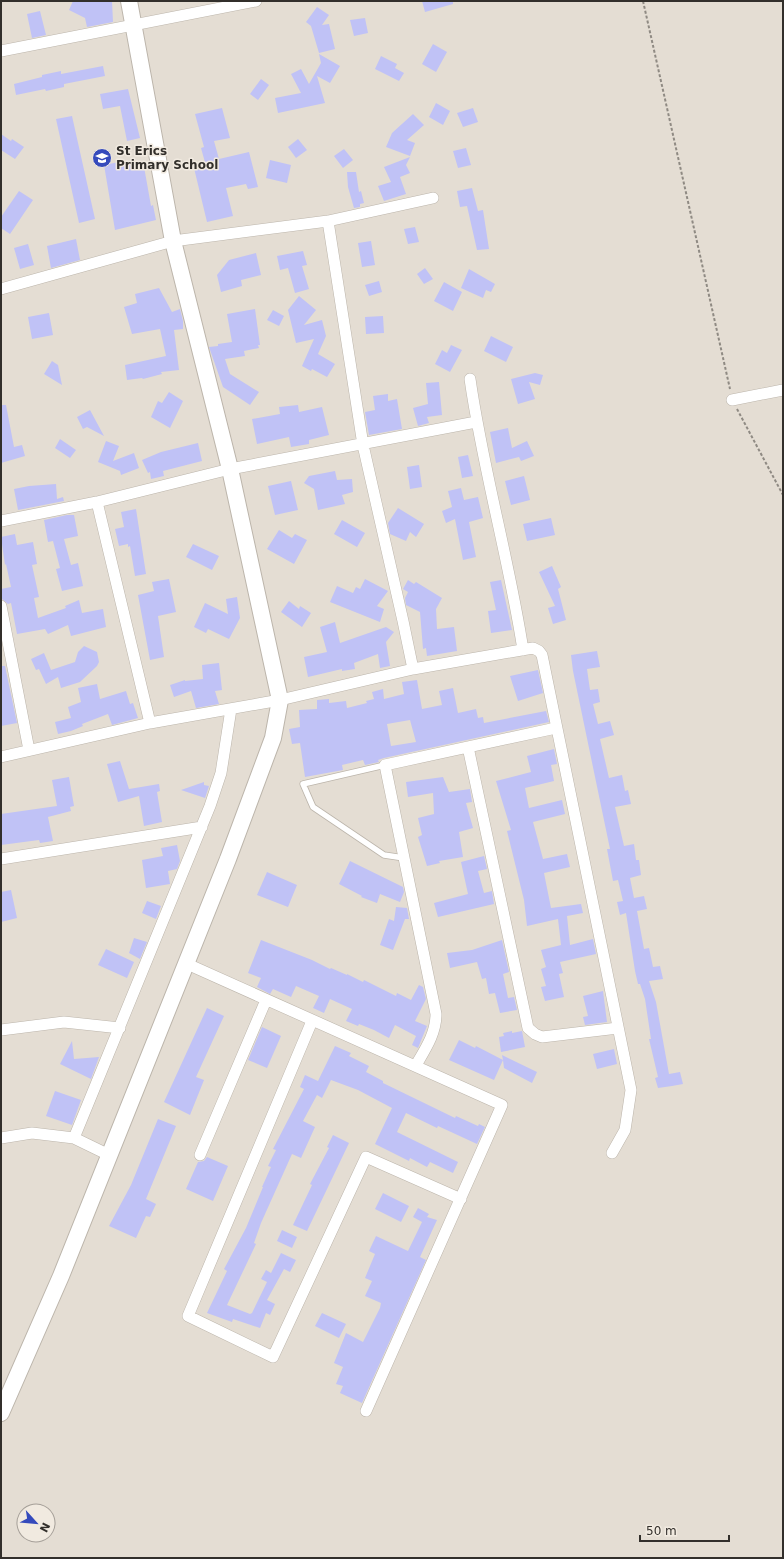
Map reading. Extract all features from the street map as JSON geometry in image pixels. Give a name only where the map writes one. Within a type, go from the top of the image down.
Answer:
[{"type":"street","points":[[1,1413],[61,1276],[184,964],[228,859],[273,738],[280,700],[230,469],[172,241],[129,1]]},
{"type":"street","points":[[1,51],[256,1]]},
{"type":"street","points":[[1,289],[172,241],[328,221],[433,198]]},
{"type":"street","points":[[328,221],[363,445],[402,613],[413,669]]},
{"type":"street","points":[[470,379],[476,422],[515,597],[524,650]]},
{"type":"street","points":[[732,400],[783,390]]},
{"type":"street","points":[[1,521],[97,502],[230,469],[363,445],[476,422]]},
{"type":"street","points":[[97,502],[150,723]]},
{"type":"street","points":[[1,606],[30,750]]},
{"type":"street","points":[[1,757],[150,723],[280,700],[413,669],[533,648],[539,651],[542,655],[632,1090],[624,1130],[612,1153]]},
{"type":"street","points":[[74,1138],[202,827],[221,773],[231,709]]},
{"type":"street","points":[[416,1065],[432,1037],[436,1025],[436,1014],[384,766],[556,728]]},
{"type":"street","points":[[468,747],[528,1028],[535,1034],[542,1037],[618,1028]]},
{"type":"street","points":[[1,859],[202,827]]},
{"type":"street","points":[[184,964],[416,1065],[502,1105],[366,1411]]},
{"type":"street","points":[[200,1155],[266,1000]]},
{"type":"street","points":[[312,1021],[188,1316],[273,1357],[366,1157],[461,1199]]},
{"type":"street","points":[[1,1030],[64,1022],[120,1028]]},
{"type":"street","points":[[1,1138],[32,1133],[74,1138],[109,1156]]},
{"type":"lane","points":[[384,766],[304,784],[313,807],[384,855],[404,858]]},
{"type":"path","points":[[643,1],[732,400],[783,495]]},
{"type":"building","points":[[73,1],[112,1],[113,22],[87,27],[85,18],[69,10]]},
{"type":"building","points":[[422,1],[453,1],[453,4],[425,12]]},
{"type":"building","points":[[317,7],[329,15],[322,25],[329,24],[335,49],[319,53],[311,26],[306,22]]},
{"type":"building","points":[[40,11],[46,35],[32,38],[27,14]]},
{"type":"building","points":[[365,18],[368,33],[354,36],[350,20]]},
{"type":"building","points":[[433,44],[447,52],[436,72],[422,64]]},
{"type":"building","points":[[319,54],[340,66],[330,83],[317,76],[325,103],[278,113],[275,98],[301,93],[291,74],[301,69],[309,84],[321,63]]},
{"type":"building","points":[[381,56],[397,64],[395,68],[404,73],[399,81],[375,69]]},
{"type":"building","points":[[103,66],[105,76],[64,84],[64,87],[46,91],[45,89],[16,95],[14,84],[42,77],[42,75],[61,71],[61,74]]},
{"type":"building","points":[[261,79],[269,85],[258,100],[250,94]]},
{"type":"building","points":[[128,89],[140,138],[127,141],[120,106],[103,109],[100,94]]},
{"type":"building","points":[[436,103],[450,111],[443,125],[429,117]]},
{"type":"building","points":[[222,108],[230,138],[214,141],[219,159],[249,152],[258,187],[248,189],[246,184],[226,188],[233,216],[207,222],[194,168],[206,166],[201,148],[204,147],[195,114]]},
{"type":"building","points":[[473,108],[478,122],[463,127],[457,113]]},
{"type":"building","points":[[413,114],[424,125],[407,140],[415,143],[410,156],[386,147],[392,133]]},
{"type":"building","points":[[72,116],[95,219],[79,223],[56,119]]},
{"type":"building","points":[[1,134],[24,147],[15,159],[1,150]]},
{"type":"building","points":[[298,139],[307,150],[296,158],[288,147]]},
{"type":"building","points":[[466,148],[471,165],[458,168],[453,151]]},
{"type":"building","points":[[344,149],[353,160],[343,168],[334,156]]},
{"type":"building","points":[[410,157],[406,165],[410,173],[400,177],[406,194],[384,201],[378,186],[391,182],[384,167]]},
{"type":"building","points":[[270,160],[291,165],[287,183],[266,178]]},
{"type":"building","points":[[124,161],[124,165],[143,161],[151,206],[153,205],[156,220],[115,230],[104,165]]},
{"type":"building","points":[[347,172],[356,172],[359,192],[361,191],[364,203],[360,204],[360,207],[354,208],[348,187]]},
{"type":"building","points":[[472,188],[478,211],[483,210],[489,249],[477,250],[467,206],[460,207],[457,191]]},
{"type":"building","points":[[19,191],[33,200],[10,234],[1,228],[1,217]]},
{"type":"building","points":[[415,227],[419,242],[408,244],[404,229]]},
{"type":"building","points":[[76,239],[80,260],[51,268],[47,246]]},
{"type":"building","points":[[371,241],[375,265],[362,267],[358,243]]},
{"type":"building","points":[[28,244],[34,265],[20,269],[14,248]]},
{"type":"building","points":[[303,251],[307,265],[302,266],[309,289],[295,293],[288,268],[280,270],[277,256]]},
{"type":"building","points":[[256,253],[261,275],[241,280],[242,286],[221,292],[217,275],[229,260]]},
{"type":"building","points":[[425,268],[433,279],[424,284],[417,274]]},
{"type":"building","points":[[469,269],[495,284],[491,292],[486,290],[483,298],[461,288]]},
{"type":"building","points":[[379,281],[382,292],[369,296],[365,285]]},
{"type":"building","points":[[444,282],[462,292],[453,311],[434,301]]},
{"type":"building","points":[[159,288],[172,312],[180,309],[183,321],[183,329],[174,330],[179,370],[161,372],[162,374],[143,379],[127,380],[125,365],[166,356],[160,329],[132,334],[124,307],[137,303],[135,294]]},
{"type":"building","points":[[299,296],[316,310],[304,325],[322,320],[326,336],[318,354],[335,364],[327,377],[312,369],[311,371],[302,366],[314,339],[296,343],[288,310]]},
{"type":"building","points":[[255,309],[260,345],[258,345],[259,348],[244,351],[245,356],[225,359],[230,374],[259,392],[250,405],[223,387],[209,347],[232,342],[227,314]]},
{"type":"building","points":[[273,310],[284,316],[279,326],[267,320]]},
{"type":"building","points":[[49,313],[53,335],[32,339],[28,317]]},
{"type":"building","points":[[383,316],[384,333],[366,334],[365,317]]},
{"type":"building","points":[[491,336],[513,347],[506,362],[484,351]]},
{"type":"building","points":[[451,345],[462,350],[450,372],[435,364],[442,350],[447,353]]},
{"type":"building","points":[[52,361],[58,365],[62,385],[44,374]]},
{"type":"building","points":[[535,373],[543,375],[540,385],[529,382],[535,399],[518,404],[511,379]]},
{"type":"building","points":[[439,382],[442,415],[427,417],[429,423],[418,426],[413,408],[428,404],[426,383]]},
{"type":"building","points":[[169,392],[183,401],[170,428],[151,417],[158,401],[162,403]]},
{"type":"building","points":[[388,394],[388,401],[397,399],[402,429],[369,435],[365,412],[375,410],[373,396]]},
{"type":"building","points":[[1,405],[6,405],[14,447],[22,445],[25,456],[1,463]]},
{"type":"building","points":[[298,405],[299,412],[322,407],[329,435],[309,440],[309,444],[291,447],[289,437],[257,444],[252,419],[280,414],[279,407]]},
{"type":"building","points":[[90,410],[104,436],[87,427],[83,429],[77,417]]},
{"type":"building","points":[[508,428],[512,448],[527,441],[534,456],[521,461],[519,457],[496,463],[490,432]]},
{"type":"building","points":[[60,439],[76,450],[70,458],[55,448]]},
{"type":"building","points":[[106,441],[119,446],[113,461],[134,453],[139,468],[121,475],[120,471],[98,462]]},
{"type":"building","points":[[198,443],[202,461],[163,471],[164,476],[151,479],[150,472],[148,473],[142,460],[161,452]]},
{"type":"building","points":[[468,455],[473,476],[462,478],[458,457]]},
{"type":"building","points":[[419,465],[422,487],[410,489],[407,467]]},
{"type":"building","points":[[335,471],[337,480],[352,479],[353,492],[342,495],[345,504],[318,510],[314,489],[304,483],[309,476]]},
{"type":"building","points":[[524,476],[530,500],[511,505],[505,481]]},
{"type":"building","points":[[291,481],[298,510],[275,515],[268,486]]},
{"type":"building","points":[[56,484],[57,499],[63,497],[64,501],[18,510],[14,489],[29,486]]},
{"type":"building","points":[[461,488],[464,500],[478,497],[483,518],[469,522],[476,557],[463,560],[455,519],[446,523],[442,511],[452,507],[448,491]]},
{"type":"building","points":[[398,508],[424,524],[416,537],[410,532],[406,541],[390,534],[388,523]]},
{"type":"building","points":[[136,509],[146,574],[135,576],[130,546],[128,547],[128,544],[119,546],[115,529],[124,527],[121,512]]},
{"type":"building","points":[[74,515],[78,536],[64,539],[71,565],[78,563],[83,586],[62,591],[56,569],[60,568],[53,541],[48,542],[44,520]]},
{"type":"building","points":[[551,518],[555,535],[527,541],[523,524]]},
{"type":"building","points":[[342,520],[365,533],[357,547],[334,534]]},
{"type":"building","points":[[279,530],[292,538],[295,534],[307,540],[294,564],[267,549]]},
{"type":"building","points":[[15,534],[17,545],[33,542],[37,564],[32,565],[39,597],[34,598],[38,618],[66,608],[65,606],[79,600],[82,613],[103,609],[106,627],[71,636],[68,625],[48,634],[45,629],[17,634],[11,603],[8,604],[2,599],[1,595],[1,589],[11,587],[6,564],[5,565],[1,537]]},
{"type":"building","points":[[193,544],[219,556],[212,570],[186,557]]},
{"type":"building","points":[[552,566],[561,587],[558,589],[566,620],[553,624],[548,608],[555,606],[539,572]]},
{"type":"building","points":[[169,579],[176,612],[158,616],[164,657],[150,660],[138,595],[154,591],[152,582]]},
{"type":"building","points":[[365,579],[388,591],[377,606],[384,609],[380,622],[330,602],[337,586],[353,593],[356,587],[360,589]]},
{"type":"building","points":[[408,580],[414,584],[416,582],[442,598],[436,609],[437,629],[454,627],[457,651],[427,656],[426,648],[423,649],[420,612],[406,605],[405,598],[408,592],[403,589]]},
{"type":"building","points":[[501,580],[512,630],[491,633],[488,611],[496,610],[490,582]]},
{"type":"building","points":[[237,597],[240,618],[229,639],[208,629],[206,633],[194,627],[205,603],[228,614],[226,599]]},
{"type":"building","points":[[289,601],[299,609],[300,606],[311,613],[302,627],[281,612]]},
{"type":"building","points":[[335,622],[340,643],[386,627],[394,632],[386,642],[390,666],[380,668],[378,654],[354,663],[355,669],[342,671],[342,669],[308,677],[304,657],[327,652],[320,627]]},
{"type":"building","points":[[84,646],[97,652],[99,662],[97,666],[80,682],[61,688],[58,677],[46,684],[39,669],[36,670],[31,659],[44,653],[51,670],[75,662],[78,652]]},
{"type":"building","points":[[597,651],[600,667],[587,669],[590,690],[598,689],[600,702],[593,704],[598,724],[610,721],[614,735],[600,739],[609,778],[622,775],[625,791],[628,790],[631,804],[615,807],[624,846],[634,844],[636,860],[639,860],[641,875],[630,878],[634,898],[644,896],[647,909],[637,911],[644,949],[649,948],[653,967],[660,966],[663,979],[649,981],[656,1002],[669,1074],[680,1072],[683,1084],[658,1088],[655,1078],[658,1077],[649,1039],[651,1039],[645,999],[640,984],[638,984],[635,971],[626,913],[620,915],[617,902],[623,901],[618,880],[613,881],[607,849],[610,849],[571,655]]},
{"type":"building","points":[[219,663],[222,690],[215,691],[219,704],[196,708],[191,691],[174,697],[170,685],[185,680],[203,679],[202,665]]},
{"type":"building","points":[[1,666],[5,666],[17,723],[1,726]]},
{"type":"building","points":[[538,670],[543,693],[518,701],[510,676]]},
{"type":"building","points":[[417,680],[422,709],[442,705],[439,691],[453,688],[458,713],[476,709],[478,718],[483,717],[484,723],[546,711],[549,722],[384,758],[378,760],[379,762],[365,765],[363,760],[342,765],[343,770],[305,777],[300,743],[292,744],[289,729],[300,727],[299,710],[317,709],[317,700],[329,699],[329,703],[346,701],[347,708],[367,703],[366,701],[374,699],[372,692],[383,689],[384,699],[404,694],[402,682]],"holes":[[[410,720],[416,742],[391,746],[387,724]]]},
{"type":"building","points":[[97,684],[100,699],[126,691],[130,704],[133,703],[138,718],[112,725],[108,714],[82,724],[83,726],[71,731],[58,734],[55,722],[71,718],[68,707],[81,702],[78,688]]},
{"type":"building","points":[[554,749],[557,764],[551,765],[554,781],[525,788],[529,808],[562,800],[565,814],[533,822],[543,859],[567,854],[570,867],[544,873],[551,908],[581,904],[583,913],[567,916],[570,945],[593,939],[596,954],[560,962],[563,973],[559,974],[564,997],[545,1001],[541,987],[546,986],[541,969],[546,967],[541,950],[561,945],[558,919],[527,926],[524,900],[507,831],[511,830],[496,781],[531,772],[527,756]]},
{"type":"building","points":[[120,761],[129,789],[159,784],[160,791],[157,792],[162,822],[144,826],[139,796],[118,802],[107,764]]},
{"type":"building","points":[[69,777],[74,806],[70,807],[71,811],[48,817],[53,841],[40,843],[39,840],[1,845],[1,814],[57,806],[52,780]]},
{"type":"building","points":[[443,777],[449,792],[470,789],[472,802],[466,803],[473,828],[459,832],[463,857],[439,861],[440,863],[427,866],[418,837],[422,835],[418,818],[434,814],[433,793],[408,797],[406,782]]},
{"type":"building","points":[[204,782],[204,785],[209,786],[205,798],[181,790]]},
{"type":"building","points":[[177,845],[180,861],[177,869],[168,871],[170,884],[146,888],[142,860],[163,856],[161,848]]},
{"type":"building","points":[[484,856],[487,869],[478,871],[484,893],[492,891],[494,904],[438,917],[434,903],[468,894],[461,862]]},
{"type":"building","points":[[350,861],[403,887],[404,892],[400,902],[380,894],[377,903],[361,897],[362,896],[339,884]]},
{"type":"building","points":[[267,872],[297,885],[288,907],[257,895]]},
{"type":"building","points":[[11,890],[17,918],[1,922],[1,892]]},
{"type":"building","points":[[147,901],[161,906],[156,919],[142,913]]},
{"type":"building","points":[[396,907],[407,908],[409,919],[405,919],[393,950],[380,945],[389,919],[394,921]]},
{"type":"building","points":[[134,938],[147,942],[140,959],[129,953]]},
{"type":"building","points":[[261,940],[312,960],[330,969],[331,968],[347,974],[363,982],[364,980],[396,996],[397,993],[411,1000],[419,985],[423,987],[426,999],[415,1021],[427,1026],[418,1048],[412,1045],[416,1036],[395,1025],[389,1038],[359,1024],[358,1026],[346,1021],[352,1009],[330,999],[324,1013],[313,1008],[319,996],[296,986],[291,997],[273,989],[270,994],[257,987],[261,978],[248,973]]},
{"type":"building","points":[[502,940],[509,972],[503,974],[508,998],[514,997],[517,1010],[500,1013],[495,993],[489,994],[486,978],[482,979],[477,962],[450,968],[447,953],[472,950]]},
{"type":"building","points":[[106,949],[134,962],[127,978],[98,965]]},
{"type":"building","points":[[603,991],[607,1022],[585,1025],[583,1017],[588,1016],[583,996]]},
{"type":"building","points":[[207,1008],[224,1016],[196,1077],[204,1080],[190,1115],[164,1102]]},
{"type":"building","points":[[262,1027],[281,1036],[267,1068],[248,1060]]},
{"type":"building","points":[[512,1031],[512,1033],[522,1031],[525,1047],[501,1052],[499,1037],[504,1036],[503,1033]]},
{"type":"building","points":[[459,1040],[475,1048],[476,1046],[503,1060],[494,1080],[449,1060]]},
{"type":"building","points":[[72,1041],[74,1059],[99,1057],[91,1079],[60,1064]]},
{"type":"building","points":[[335,1046],[351,1053],[349,1056],[369,1066],[366,1072],[383,1081],[383,1083],[455,1118],[456,1116],[478,1126],[479,1124],[485,1127],[477,1144],[438,1126],[437,1128],[406,1113],[397,1132],[458,1162],[453,1173],[430,1162],[427,1167],[410,1158],[409,1161],[375,1144],[392,1108],[358,1090],[331,1080],[322,1098],[317,1095],[303,1121],[315,1127],[301,1158],[292,1154],[261,1223],[254,1243],[256,1244],[227,1305],[250,1314],[252,1313],[267,1282],[261,1279],[266,1270],[271,1273],[281,1253],[296,1260],[290,1272],[284,1269],[267,1300],[275,1304],[270,1315],[266,1313],[260,1328],[233,1319],[232,1322],[207,1313],[227,1271],[224,1269],[246,1228],[263,1187],[271,1167],[268,1166],[276,1150],[273,1149],[304,1089],[300,1087],[305,1075],[318,1081]]},
{"type":"building","points":[[614,1049],[617,1064],[597,1069],[593,1054]]},
{"type":"building","points":[[502,1055],[537,1072],[532,1083],[504,1068]]},
{"type":"building","points":[[55,1091],[81,1100],[72,1125],[46,1116]]},
{"type":"building","points":[[158,1119],[176,1126],[146,1199],[156,1204],[150,1217],[146,1216],[136,1238],[109,1226],[131,1185]]},
{"type":"building","points":[[333,1135],[349,1143],[307,1231],[293,1225],[312,1185],[310,1184],[329,1148],[327,1147]]},
{"type":"building","points":[[207,1157],[228,1166],[213,1201],[186,1189],[198,1162],[204,1161]]},
{"type":"building","points":[[383,1193],[409,1206],[401,1222],[375,1209]]},
{"type":"building","points":[[418,1208],[429,1214],[427,1217],[437,1220],[420,1257],[426,1260],[362,1403],[340,1393],[343,1386],[336,1384],[343,1367],[334,1363],[346,1333],[363,1342],[380,1308],[381,1303],[365,1296],[372,1281],[365,1278],[375,1254],[369,1251],[376,1236],[408,1251],[422,1222],[413,1217]]},
{"type":"building","points":[[282,1230],[297,1237],[292,1248],[277,1241]]},
{"type":"building","points":[[322,1313],[346,1324],[339,1338],[315,1326]]},
{"type":"place","name":"St Erics Primary School","points":[[102,158]]}]
